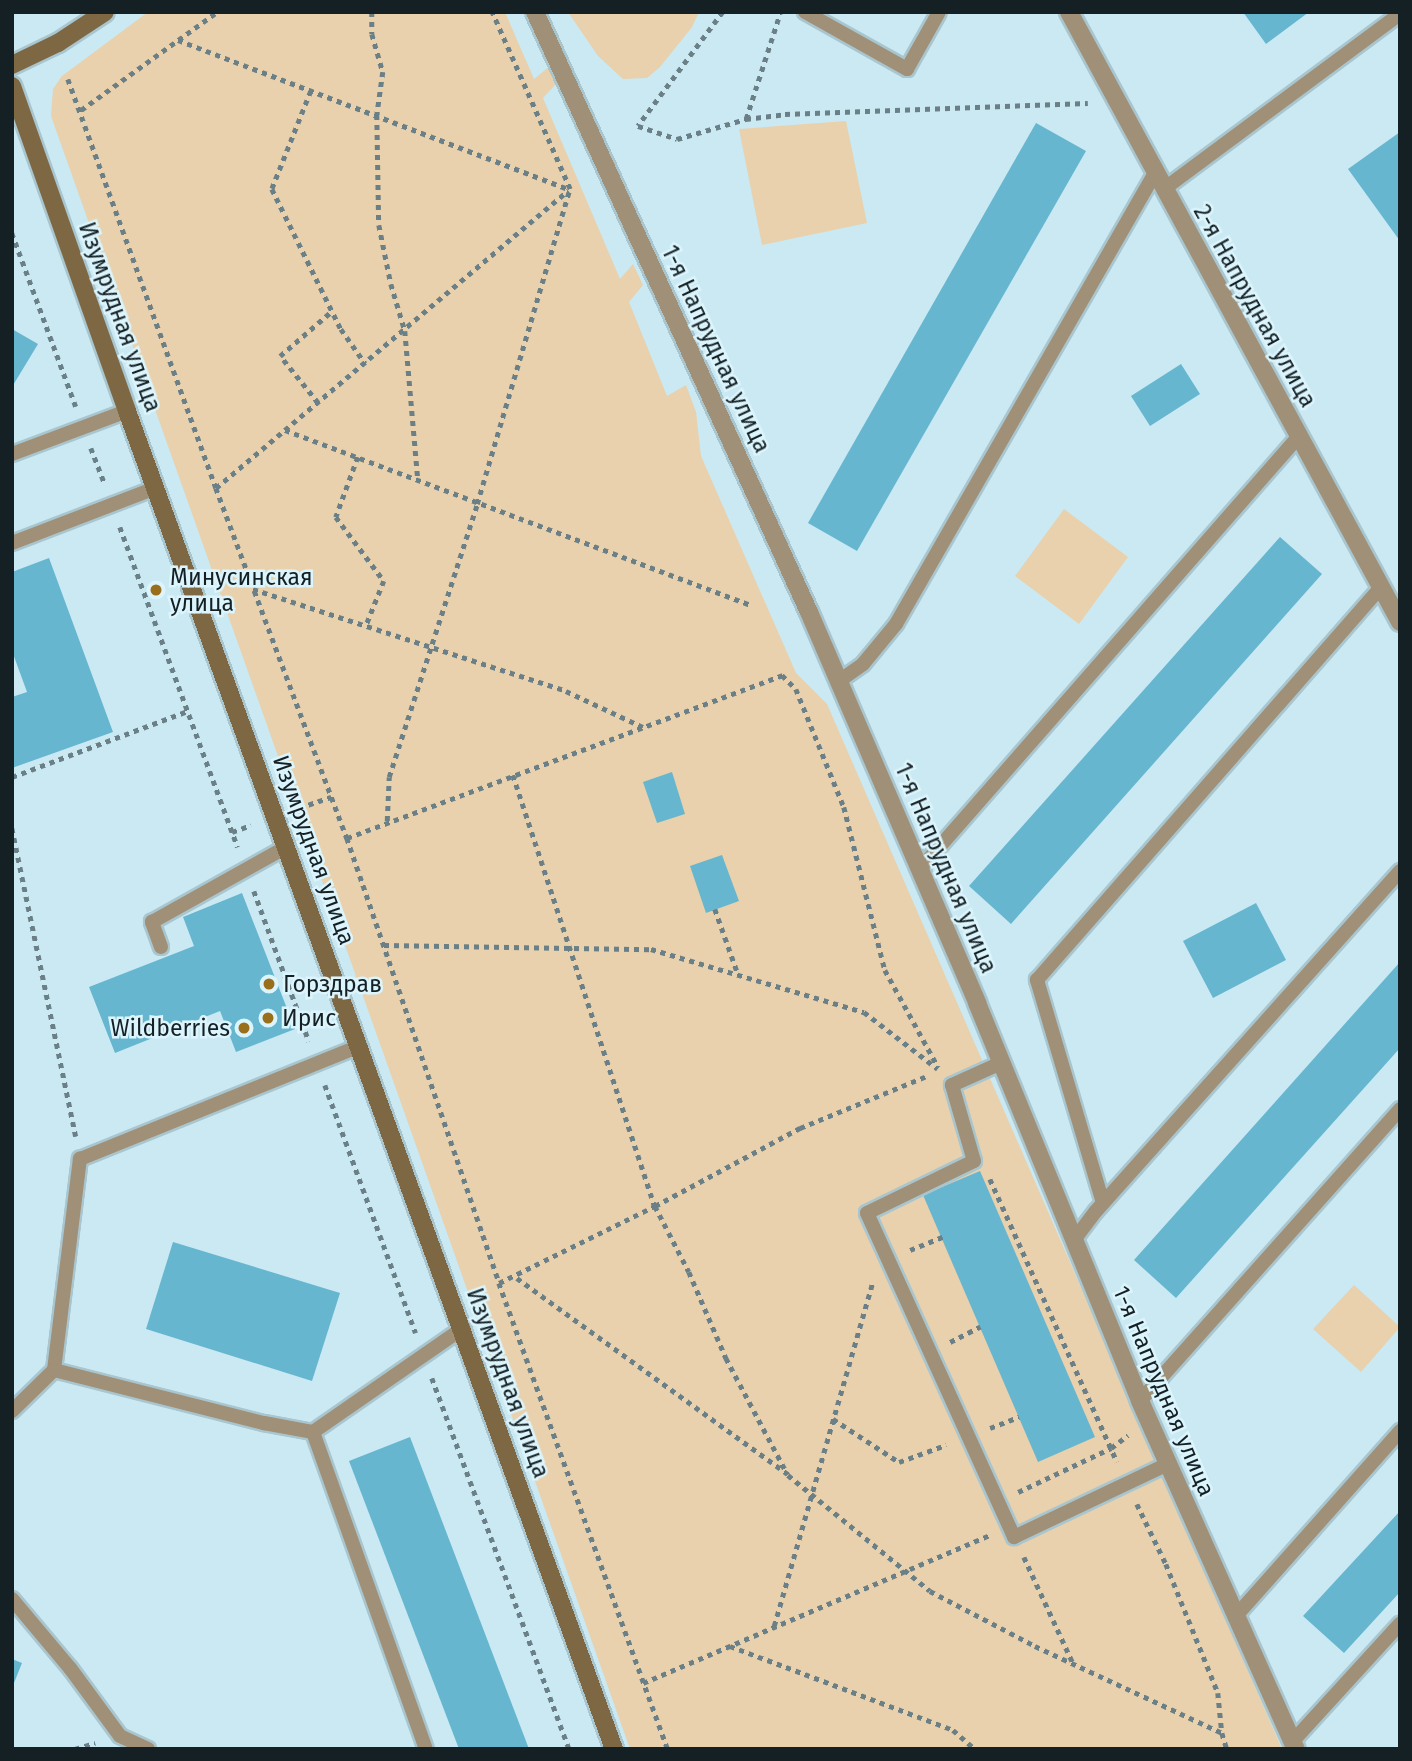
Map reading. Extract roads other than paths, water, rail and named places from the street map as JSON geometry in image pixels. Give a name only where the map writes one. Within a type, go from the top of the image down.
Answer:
[{"type":"street","points":[[12,65],[58,43],[105,12]]},
{"type":"street","name":"1-я Напрудная улица","points":[[535,12],[839,681],[920,869],[1140,1401],[1235,1617],[1295,1745]]},
{"type":"street","name":"2-я Напрудная улица","points":[[1069,12],[1400,622]]},
{"type":"street","name":"Изумрудная улица","points":[[12,86],[127,411],[614,1749]]},
{"type":"lane","points":[[805,12],[907,69],[939,12]]},
{"type":"lane","points":[[1164,190],[1399,16]]},
{"type":"lane","points":[[839,681],[863,664],[896,624],[1155,173]]},
{"type":"lane","points":[[12,454],[127,411]]},
{"type":"lane","points":[[920,869],[1298,437]]},
{"type":"lane","points":[[12,543],[155,488]]},
{"type":"lane","points":[[1103,1203],[1037,980],[1381,587]]},
{"type":"lane","points":[[161,947],[152,922],[286,847]]},
{"type":"lane","points":[[1074,1240],[1103,1203],[1400,871]]},
{"type":"lane","points":[[12,1410],[54,1370],[80,1159],[360,1046]]},
{"type":"lane","points":[[1001,1063],[952,1085],[974,1161],[867,1213],[1012,1532],[1168,1464]]},
{"type":"lane","points":[[1140,1401],[1400,1109]]},
{"type":"lane","points":[[54,1370],[264,1423],[313,1432],[463,1328]]},
{"type":"lane","points":[[1235,1617],[1400,1431]]},
{"type":"lane","points":[[313,1432],[426,1749]]},
{"type":"lane","points":[[12,1599],[70,1668],[120,1736],[148,1749]]},
{"type":"lane","points":[[1295,1745],[1400,1624]]},
{"type":"place","name":"Минусинская улица","points":[[156,590]]},
{"type":"place","name":"Горздрав","points":[[269,984]]},
{"type":"place","name":"Ирис","points":[[268,1018]]},
{"type":"place","name":"Wildberries","points":[[244,1028]]}]
